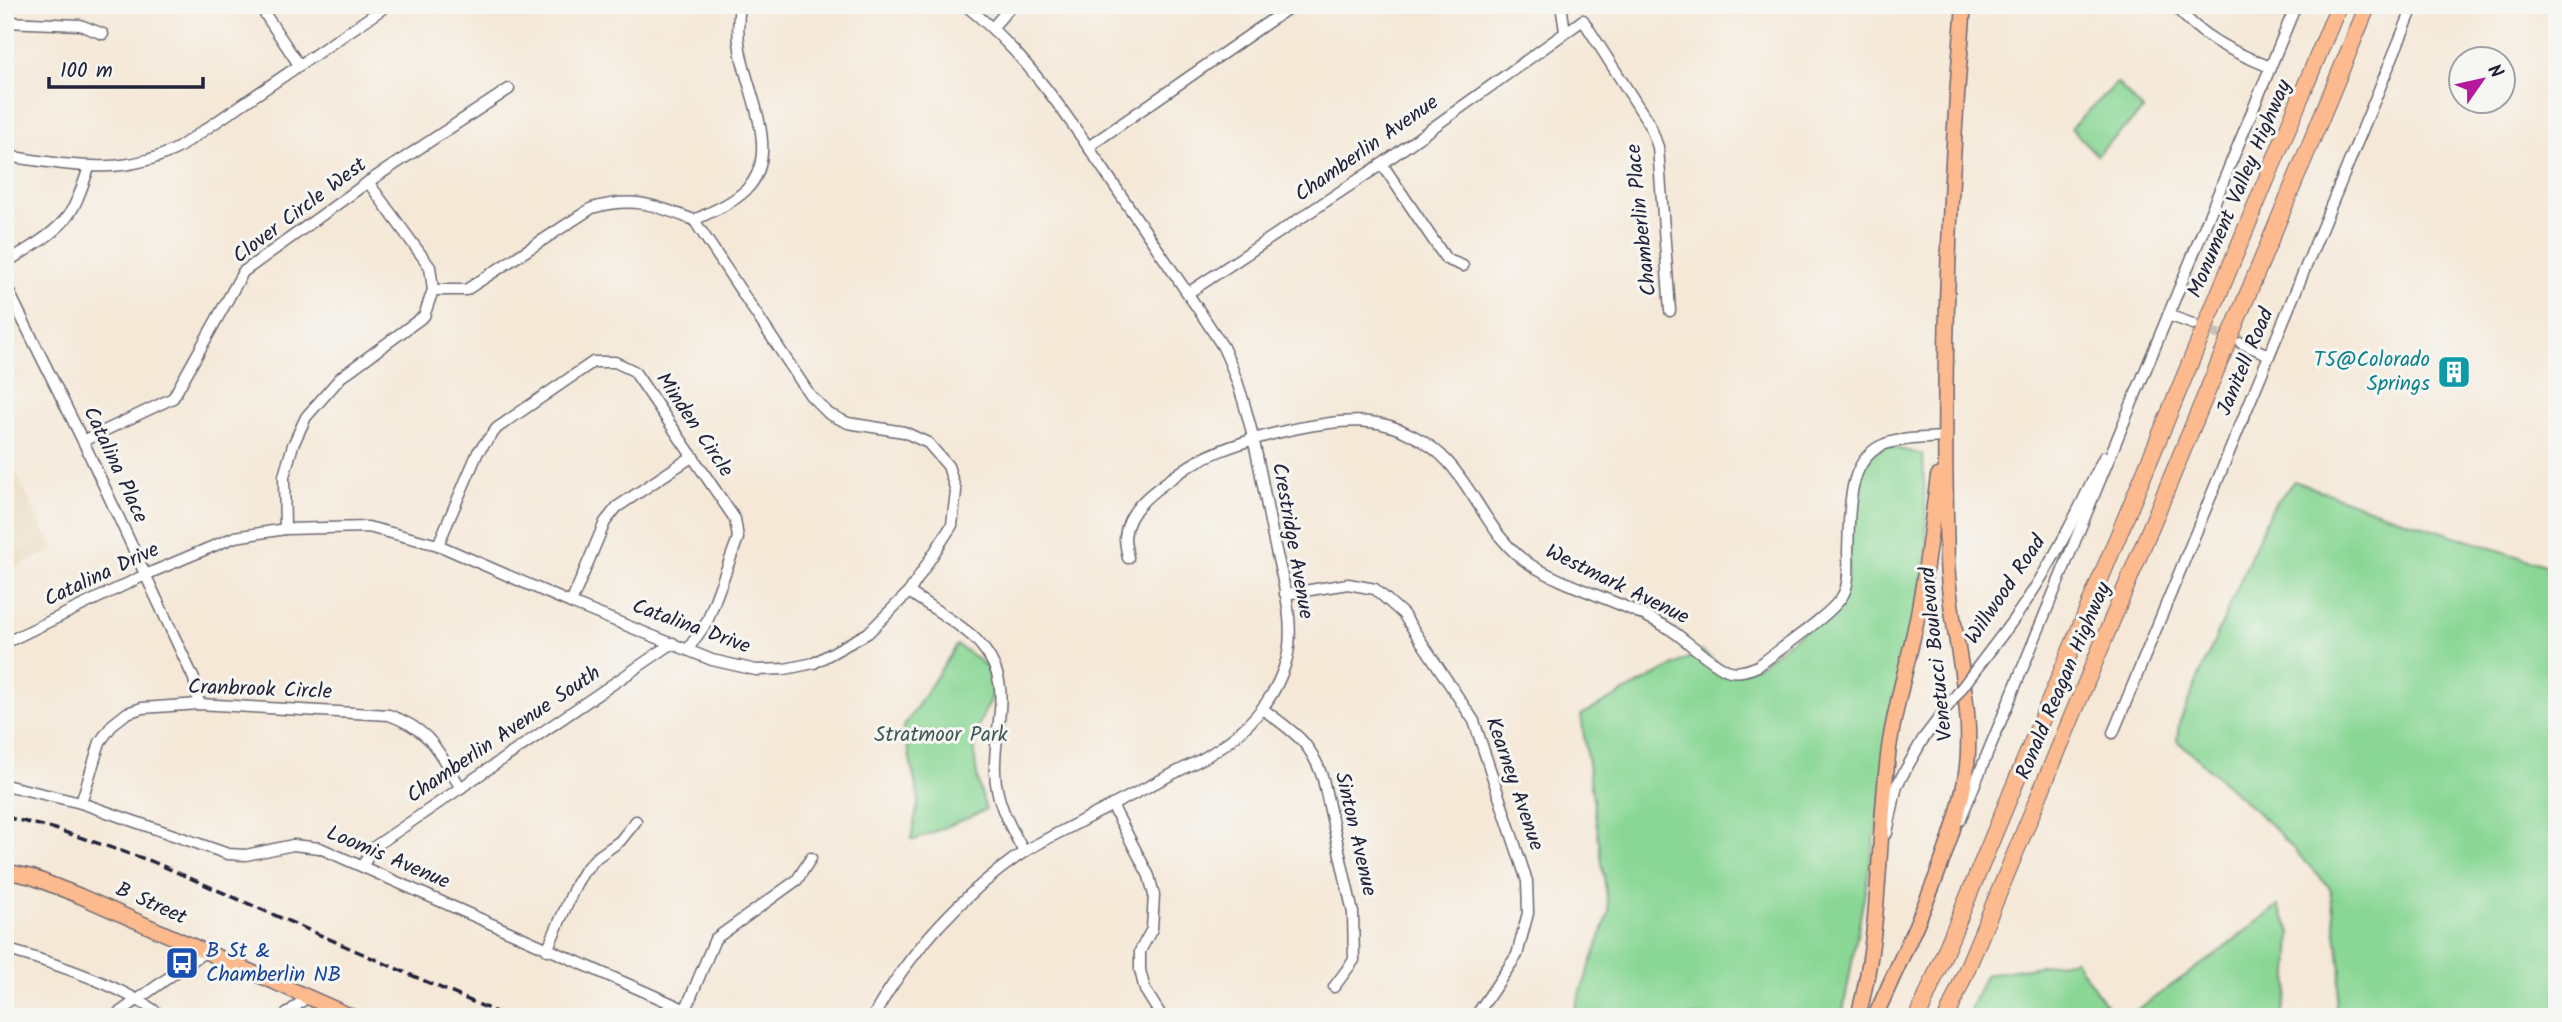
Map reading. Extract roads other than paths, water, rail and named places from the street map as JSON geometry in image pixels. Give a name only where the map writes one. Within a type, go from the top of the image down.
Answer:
[{"type":"highway","name":"Monument Valley Highway","points":[[2179,389],[2339,5]]},
{"type":"highway","name":"Ronald Reagan Highway","points":[[1947,1017],[2368,5]]},
{"type":"highway","name":"Ronald Reagan Highway","points":[[1919,1017],[2179,389]]},
{"type":"main road","name":"Venetucci Boulevard","points":[[1875,1017],[1938,870],[1958,811],[1969,750],[1968,719],[1953,630],[1947,573],[1944,437],[1951,208],[1965,5]]},
{"type":"main road","name":"Venetucci Boulevard","points":[[1858,1017],[1871,959],[1883,799],[1890,746],[1920,602],[1944,437]]},
{"type":"main road","name":"B Street","points":[[5,871],[32,877],[80,895],[353,1017]]},
{"type":"street","points":[[259,5],[299,65]]},
{"type":"street","points":[[5,156],[89,168],[118,167],[160,157],[178,148],[388,5]]},
{"type":"street","points":[[433,290],[466,290],[592,208],[616,202],[646,202],[694,220],[725,206],[748,188],[761,163],[762,135],[740,50],[737,25],[740,5]]},
{"type":"street","name":"Crestridge Avenue","points":[[873,1017],[912,959],[974,892],[1024,852],[1231,741],[1263,709],[1282,674],[1287,656],[1289,620],[1253,439],[1237,378],[1223,347],[1088,147],[1037,77],[993,27],[965,5]]},
{"type":"street","points":[[993,27],[1012,5]]},
{"type":"street","points":[[1088,147],[1293,5]]},
{"type":"street","points":[[1561,5],[1565,31]]},
{"type":"street","points":[[2174,5],[2202,34],[2230,50],[2270,67]]},
{"type":"street","name":"Willwood Road","points":[[1938,870],[2044,622],[2114,450],[2118,434],[2296,5]]},
{"type":"street","name":"Janitell Road","points":[[2113,733],[2414,5]]},
{"type":"street","name":"Chamberlin Avenue","points":[[1188,293],[1382,164],[1583,20]]},
{"type":"street","name":"Chamberlin Place","points":[[1583,20],[1650,125],[1658,147],[1670,311]]},
{"type":"street","points":[[5,22],[80,24],[103,34]]},
{"type":"street","name":"Clover Circle West","points":[[83,441],[173,398],[243,272],[368,182],[509,89]]},
{"type":"street","points":[[1382,164],[1446,259],[1463,266]]},
{"type":"street","points":[[5,263],[57,228],[69,215],[89,168]]},
{"type":"street","points":[[285,529],[284,476],[293,445],[306,417],[341,377],[424,316],[433,290],[430,267],[368,182]]},
{"type":"street","name":"Catalina Drive","points":[[5,643],[145,575],[234,537],[285,529],[368,527],[438,545],[570,603],[712,660],[756,670],[785,669],[814,663],[844,649],[868,634],[909,592],[952,525],[956,491],[948,466],[928,443],[911,435],[848,424],[828,414],[810,395],[694,220]]},
{"type":"street","name":"Catalina Place","points":[[5,284],[83,441],[194,679],[199,704]]},
{"type":"street","points":[[2168,315],[2193,324]]},
{"type":"street","points":[[2241,343],[2269,355]]},
{"type":"street","name":"Minden Circle","points":[[438,545],[478,452],[497,428],[593,362],[615,362],[634,371],[735,519],[738,538],[707,622],[688,649]]},
{"type":"street","name":"Westmark Avenue","points":[[1128,558],[1125,536],[1133,513],[1154,491],[1190,464],[1253,439],[1344,421],[1372,422],[1399,430],[1422,441],[1448,461],[1505,542],[1530,565],[1669,629],[1728,671],[1745,671],[1758,666],[1830,610],[1844,594],[1850,504],[1854,483],[1869,454],[1884,444],[1944,437]]},
{"type":"street","name":"Willwood Road","points":[[1879,879],[1897,785],[1923,739],[2025,604],[2072,524],[2118,434]]},
{"type":"street","points":[[570,603],[605,522],[617,507],[693,456]]},
{"type":"street","name":"Kearney Avenue","points":[[1284,594],[1348,584],[1375,589],[1403,614],[1474,721],[1527,881],[1528,913],[1517,954],[1475,1017]]},
{"type":"street","points":[[909,592],[978,640],[992,659],[1002,695],[995,771],[1000,806],[1024,852]]},
{"type":"street","name":"Chamberlin Avenue South","points":[[363,865],[374,847],[673,643]]},
{"type":"street","name":"Cranbrook Circle","points":[[81,803],[100,742],[120,718],[142,708],[199,704],[389,715],[411,723],[428,736],[461,788]]},
{"type":"street","name":"Sinton Avenue","points":[[1263,709],[1302,739],[1316,758],[1323,779],[1353,914],[1354,960],[1334,987]]},
{"type":"street","name":"Loomis Avenue","points":[[5,785],[81,803],[228,854],[246,855],[293,845],[320,848],[702,1017]]},
{"type":"street","points":[[1112,805],[1149,876],[1154,895],[1152,929],[1140,951],[1140,970],[1145,990],[1162,1017]]},
{"type":"street","points":[[547,950],[584,871],[596,858],[620,841],[636,821]]},
{"type":"street","points":[[685,1011],[715,939],[797,880],[811,858]]},
{"type":"street","points":[[5,949],[56,963],[138,1000],[163,1017]]},
{"type":"street","points":[[113,1017],[206,951]]},
{"type":"street","points":[[283,1017],[307,997]]},
{"type":"tunnel","points":[[2199,327],[2233,340]]},
{"type":"railway","points":[[5,817],[52,828],[151,861],[507,1017]]},
{"type":"place","name":"T5@Colorado Springs","points":[[2454,372]]},
{"type":"place","name":"B St & Chamberlin NB","points":[[182,963]]},
{"type":"park label","name":"Stratmoor Park","points":[[941,735]]}]
